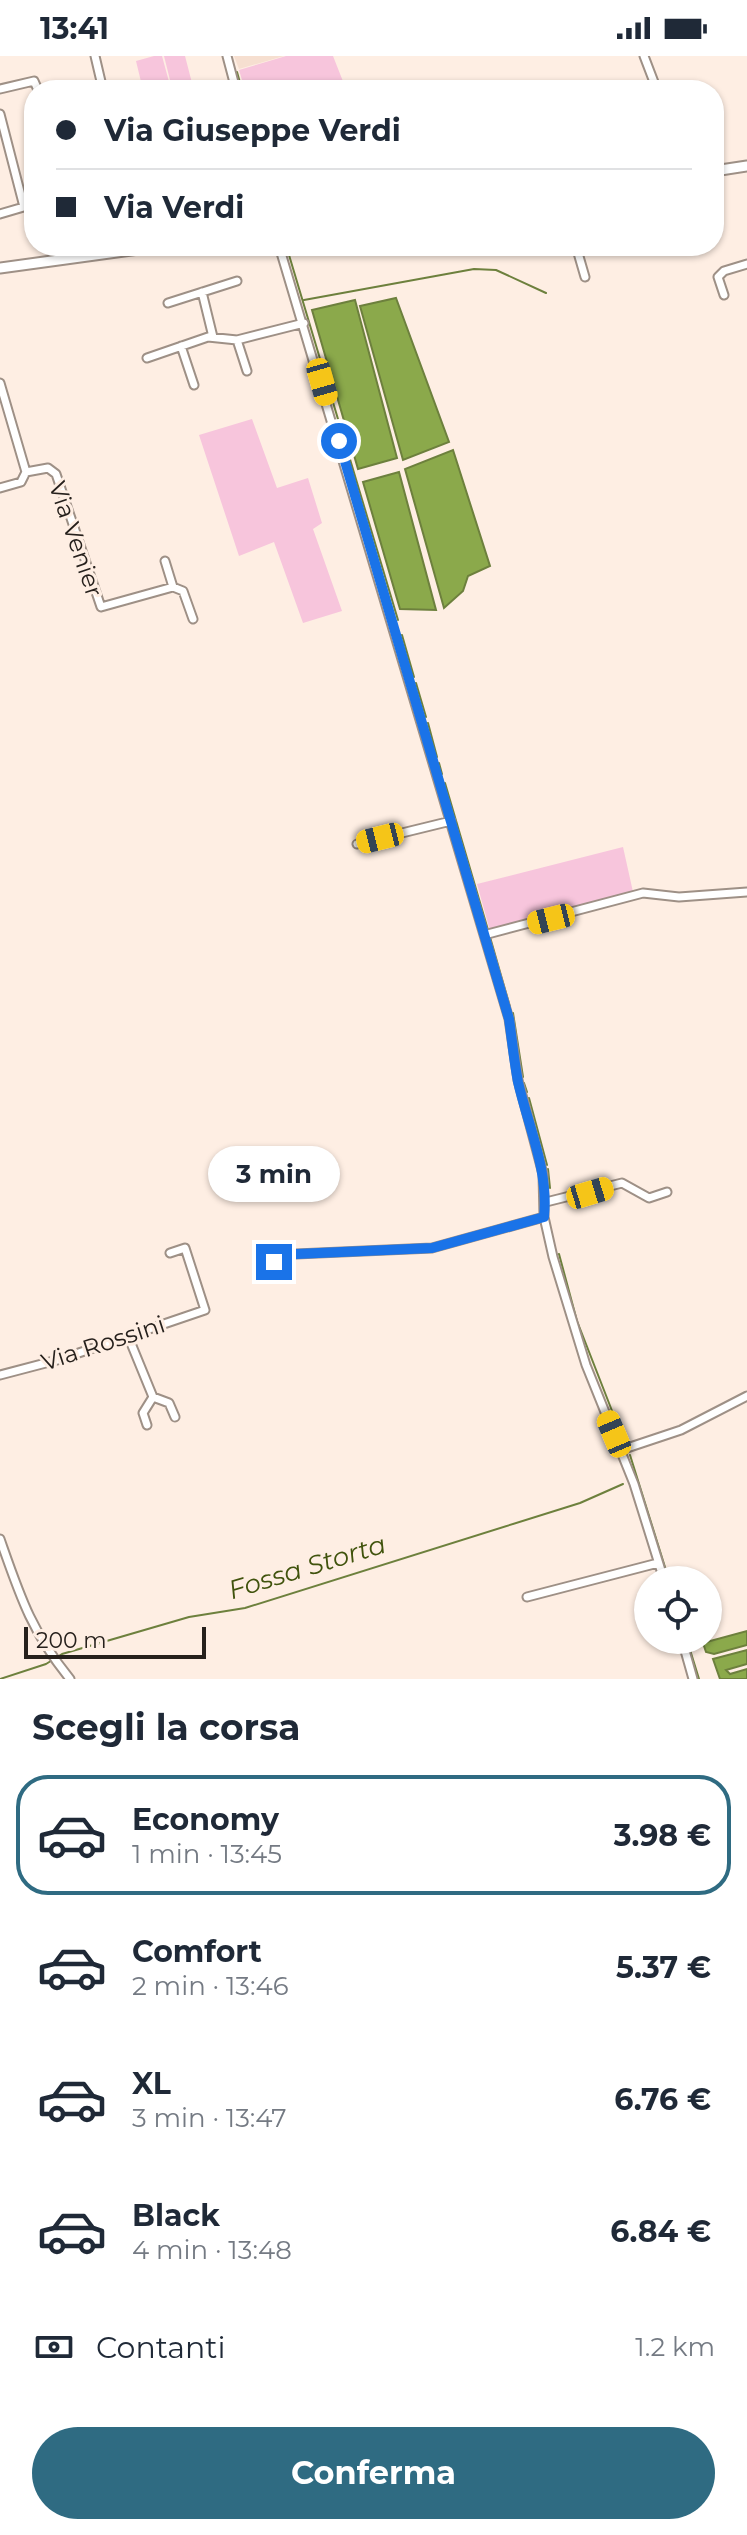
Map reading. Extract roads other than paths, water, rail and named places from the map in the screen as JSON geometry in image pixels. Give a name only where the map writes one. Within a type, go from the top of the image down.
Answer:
[{"type":"main road","points":[[724,169],[747,166]]},
{"type":"main road","points":[[0,268],[88,256]]},
{"type":"street","points":[[95,56],[101,80]]},
{"type":"street","points":[[227,56],[233,80]]},
{"type":"street","points":[[644,56],[653,80]]},
{"type":"street","points":[[0,89],[24,83]]},
{"type":"street","points":[[0,114],[24,207],[0,214]]},
{"type":"street","points":[[282,256],[509,1019],[518,1080],[543,1174],[544,1217],[586,1365],[621,1450],[659,1566]]},
{"type":"street","points":[[579,256],[585,277]]},
{"type":"street","points":[[724,295],[718,277],[724,271],[747,264]]},
{"type":"street","points":[[168,303],[237,281]]},
{"type":"street","points":[[202,292],[213,337]]},
{"type":"street","points":[[147,358],[213,337],[237,340],[304,323]]},
{"type":"street","points":[[237,340],[247,371]]},
{"type":"street","points":[[181,346],[194,385]]},
{"type":"street","name":"Via Venier","points":[[0,383],[26,472],[21,482],[0,488]]},
{"type":"street","name":"Via Venier","points":[[26,472],[48,468],[56,474],[101,607],[173,587]]},
{"type":"street","points":[[165,561],[173,587],[183,591],[193,619]]},
{"type":"street","points":[[357,844],[451,821]]},
{"type":"street","points":[[484,935],[643,893],[679,897],[747,892]]},
{"type":"street","points":[[546,1202],[622,1183],[649,1198],[667,1192]]},
{"type":"street","points":[[274,1262],[281,1256],[296,1254],[432,1248],[544,1217]]},
{"type":"street","name":"Via Rossini","points":[[0,1375],[205,1310],[185,1248],[170,1253]]},
{"type":"street","points":[[128,1336],[153,1397],[169,1403],[175,1417]]},
{"type":"street","points":[[621,1450],[681,1430],[747,1396]]},
{"type":"street","points":[[147,1425],[143,1413],[153,1397]]},
{"type":"street","points":[[0,1539],[28,1619],[70,1679]]},
{"type":"street","points":[[527,1597],[658,1563]]},
{"type":"street","points":[[686,1654],[693,1679]]},
{"type":"waterway","points":[[237,72],[239,80]]},
{"type":"waterway","points":[[289,256],[398,620]]},
{"type":"waterway","points":[[304,300],[474,269],[496,270],[546,293]]},
{"type":"waterway","points":[[402,635],[414,677]]},
{"type":"waterway","points":[[416,683],[426,717]]},
{"type":"waterway","points":[[428,723],[437,757]]},
{"type":"waterway","points":[[439,763],[442,774]]},
{"type":"waterway","points":[[445,783],[488,930]]},
{"type":"waterway","points":[[490,937],[510,1007]]},
{"type":"waterway","points":[[513,1013],[523,1077]]},
{"type":"waterway","points":[[524,1083],[527,1092]]},
{"type":"waterway","points":[[529,1098],[547,1165]]},
{"type":"waterway","points":[[548,1169],[550,1188]]},
{"type":"waterway","points":[[559,1254],[577,1321],[623,1439]]},
{"type":"waterway","points":[[630,1455],[665,1566]]},
{"type":"waterway","name":"Fossa Storta","points":[[0,1679],[46,1664],[62,1654],[189,1617],[245,1608],[580,1503],[623,1484]]},
{"type":"waterway","points":[[691,1654],[699,1679]]}]
